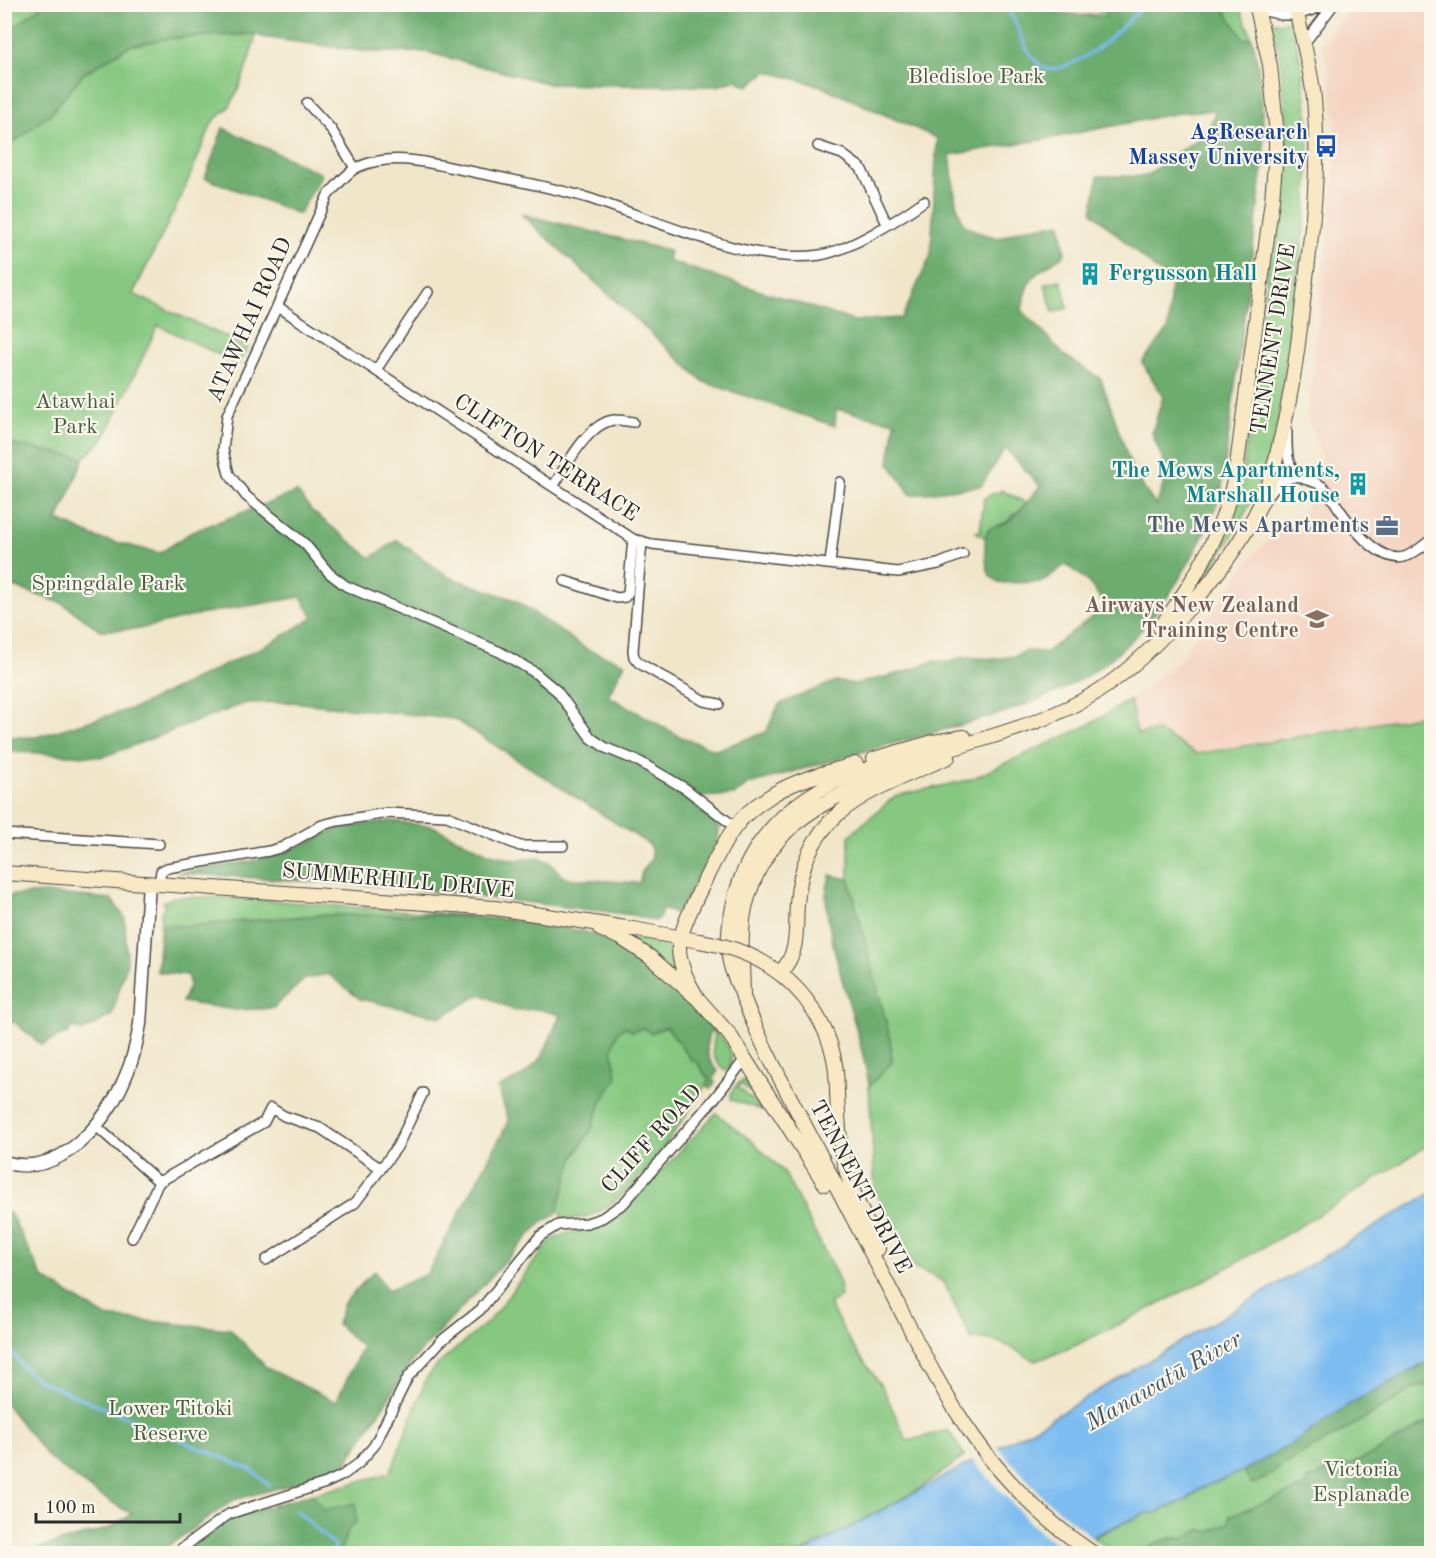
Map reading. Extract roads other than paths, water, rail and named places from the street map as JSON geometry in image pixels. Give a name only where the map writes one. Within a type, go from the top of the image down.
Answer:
[{"type":"main road","name":"TENNENT DRIVE","points":[[1130,668],[1176,606],[1207,555],[1226,513],[1236,472],[1272,200],[1276,152],[1270,65],[1258,6]]},
{"type":"main road","name":"TENNENT DRIVE","points":[[1094,1554],[1049,1519],[1017,1489],[976,1441],[944,1393],[749,1015],[744,998],[731,971],[729,933],[731,915],[740,880],[759,845],[774,825],[791,809],[833,782],[878,765],[918,759],[1004,732],[1063,711],[1080,702],[1130,668],[1201,594],[1230,554],[1262,502],[1274,467],[1295,373],[1316,195],[1317,154],[1314,95],[1296,10]]},
{"type":"main road","points":[[698,999],[681,960],[680,938],[689,914],[735,826],[768,798],[805,780],[933,742],[1004,732]]},
{"type":"main road","points":[[775,969],[790,961],[795,949],[800,879],[812,847],[828,823],[846,806],[867,792],[1004,732]]},
{"type":"main road","name":"SUMMERHILL DRIVE","points":[[4,873],[495,908],[572,919],[740,950],[775,969],[800,992],[817,1014],[836,1069],[839,1138],[847,1174],[909,1326]]},
{"type":"main road","points":[[572,919],[606,931],[636,948],[698,999],[729,1034],[874,1260]]},
{"type":"street","points":[[1258,6],[1282,15],[1330,4]]},
{"type":"street","points":[[1303,45],[1334,4]]},
{"type":"street","points":[[307,103],[331,129],[355,168]]},
{"type":"street","points":[[818,146],[842,154],[861,168],[887,224]]},
{"type":"street","name":"ATAWHAI ROAD","points":[[735,826],[686,789],[640,762],[606,748],[591,738],[557,691],[534,672],[500,652],[346,586],[329,573],[305,544],[246,496],[229,474],[223,450],[231,404],[328,195],[355,168],[379,160],[410,159],[571,193],[733,247],[786,256],[803,257],[837,251],[924,201]]},
{"type":"street","points":[[376,370],[428,292]]},
{"type":"street","name":"CLIFTON TERRACE","points":[[276,306],[638,540],[898,572],[938,564],[963,554]]},
{"type":"street","points":[[554,485],[597,426],[614,420],[633,422]]},
{"type":"street","points":[[1286,420],[1288,458],[1299,477]]},
{"type":"street","points":[[1262,502],[1279,483],[1299,477],[1323,486],[1365,541],[1383,553],[1402,557],[1431,539]]},
{"type":"street","points":[[830,563],[840,482]]},
{"type":"street","points":[[565,581],[617,598],[625,597],[628,593],[638,540]]},
{"type":"street","points":[[638,540],[634,657],[639,663],[704,701],[719,704]]},
{"type":"street","points":[[4,1162],[29,1166],[62,1155],[96,1126],[118,1095],[128,1073],[136,1045],[154,883],[161,871],[167,868],[269,851],[283,847],[322,825],[338,820],[387,813],[447,816],[520,846],[563,846]]},
{"type":"street","points":[[4,834],[159,844]]},
{"type":"street","name":"CLIFF ROAD","points":[[174,1554],[229,1514],[326,1483],[343,1475],[358,1464],[374,1446],[408,1377],[441,1341],[486,1304],[540,1236],[558,1225],[587,1223],[602,1218],[624,1203],[714,1099],[745,1059]]},
{"type":"street","points":[[266,1260],[355,1203],[397,1147],[423,1093]]},
{"type":"street","points":[[132,1238],[159,1182],[264,1122],[271,1108],[284,1116],[320,1128],[380,1168]]},
{"type":"street","points":[[96,1126],[159,1182]]},
{"type":"water","name":"Manawatū River","points":[[1431,1193],[1431,1360],[1348,1405],[1293,1443],[1243,1471],[1201,1488],[1186,1500],[1155,1513],[1145,1513],[1062,1553],[801,1554],[1047,1421]]},
{"type":"waterway","points":[[1003,4],[1014,20],[1031,55],[1048,70],[1063,67],[1089,54],[1113,35],[1145,4]]},
{"type":"waterway","points":[[4,1347],[9,1348],[22,1366],[38,1380],[252,1470],[270,1486]]},
{"type":"waterway","points":[[296,1510],[335,1546],[333,1554]]},
{"type":"place","name":"AgResearch Massey University","points":[[1326,146]]},
{"type":"place","name":"Fergusson Hall","points":[[1090,274]]},
{"type":"place","name":"The Mews Apartments, Marshall House","points":[[1358,484]]},
{"type":"place","name":"The Mews Apartments","points":[[1387,526]]},
{"type":"place","name":"Airways New Zealand Training Centre","points":[[1317,619]]},
{"type":"park label","name":"Bledisloe Park","points":[[976,77]]},
{"type":"park label","name":"Atawhai Park","points":[[75,414]]},
{"type":"park label","name":"Springdale Park","points":[[108,584]]},
{"type":"park label","name":"Lower Titoki Reserve","points":[[170,1422]]},
{"type":"park label","name":"Victoria Esplanade","points":[[1361,1482]]}]
